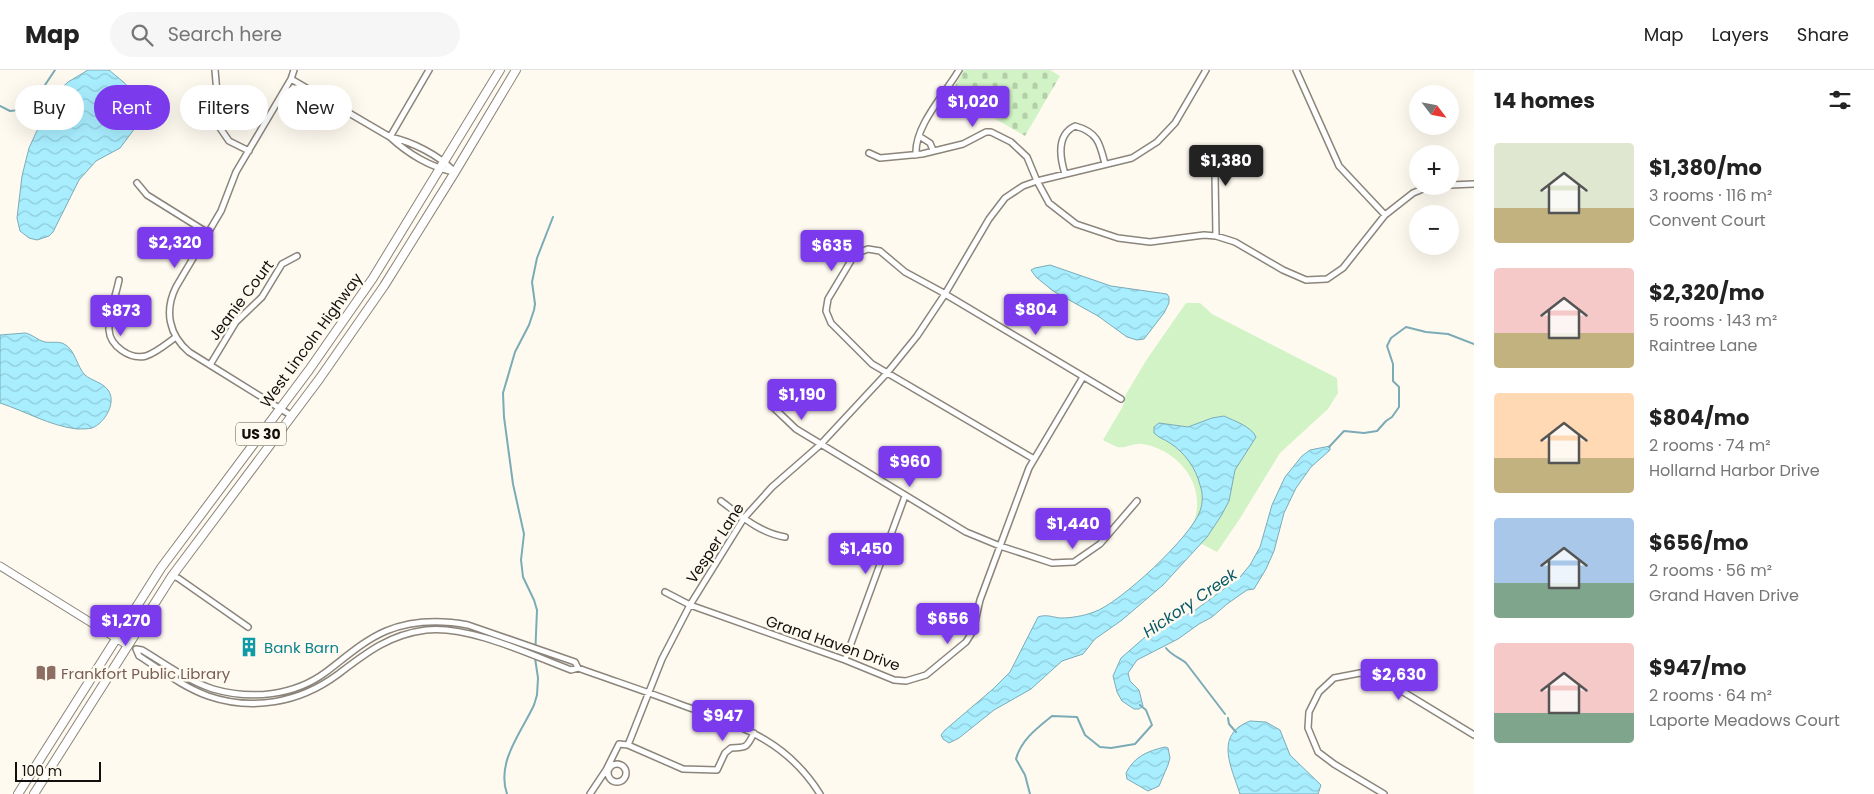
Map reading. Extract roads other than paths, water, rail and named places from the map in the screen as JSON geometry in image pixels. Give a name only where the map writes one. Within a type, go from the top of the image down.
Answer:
[{"type":"main road","name":"West Lincoln Highway","points":[[18,794],[161,568],[280,408],[373,278],[500,70]]},
{"type":"main road","name":"West Lincoln Highway","points":[[34,794],[172,576],[292,416],[384,286],[516,70]]},
{"type":"street","points":[[215,70],[220,128],[229,141],[249,151]]},
{"type":"street","points":[[292,416],[189,352],[176,337],[169,316],[171,298],[226,203],[234,177],[291,79],[294,70]]},
{"type":"street","points":[[390,137],[429,70]]},
{"type":"street","points":[[916,154],[916,143],[932,110],[959,70]]},
{"type":"street","name":"Vesper Lane","points":[[628,745],[662,659],[690,605],[744,518],[772,487],[820,445],[887,373],[917,336],[989,219],[1005,198],[1023,186],[1037,181],[1132,158],[1157,142],[1175,123],[1206,70]]},
{"type":"street","points":[[1296,70],[1339,166],[1385,215]]},
{"type":"street","points":[[291,79],[390,137],[400,146],[440,170],[455,172]]},
{"type":"street","points":[[1065,174],[1061,160],[1062,142],[1070,129],[1075,126],[1092,134],[1099,142],[1105,164]]},
{"type":"street","points":[[870,152],[880,158],[916,154],[963,144],[986,132],[991,132],[1011,142],[1027,157],[1049,203],[1076,224],[1118,238],[1150,242],[1204,235],[1216,236],[1235,242],[1283,270],[1306,280],[1327,279],[1344,268],[1385,215],[1410,195]]},
{"type":"street","points":[[919,136],[930,143],[933,150]]},
{"type":"street","points":[[390,137],[404,140],[445,162],[455,172]]},
{"type":"street","points":[[1198,155],[1211,165],[1216,174],[1216,236]]},
{"type":"street","points":[[137,183],[147,195],[208,233]]},
{"type":"street","points":[[1459,185],[1474,184]]},
{"type":"street","points":[[1034,459],[864,358],[830,323],[827,315],[828,299],[855,254],[864,249],[880,251],[905,272],[1121,399]]},
{"type":"street","name":"Jeanie Court","points":[[210,365],[236,322],[262,297],[282,264],[297,256]]},
{"type":"street","points":[[119,280],[109,324],[109,332],[116,347],[124,352],[143,357],[159,350],[176,337]]},
{"type":"street","name":"Grand Haven Drive","points":[[665,592],[690,605],[845,660],[894,680],[906,681],[926,675],[966,642],[973,630],[980,600],[1024,480],[1034,459],[1083,377]]},
{"type":"street","points":[[774,408],[796,429],[820,445],[966,532],[994,544],[1052,563],[1074,562],[1100,544],[1137,501]]},
{"type":"street","points":[[845,660],[905,496]]},
{"type":"street","points":[[721,501],[762,531],[785,538]]},
{"type":"street","points":[[0,566],[127,645],[142,650],[211,688],[251,695],[272,694],[290,690],[308,683],[366,642],[387,631],[429,621],[450,622],[481,628],[575,662],[578,668]]},
{"type":"street","points":[[172,576],[178,578],[248,627]]},
{"type":"street","points":[[136,649],[139,656],[207,696],[246,703],[266,703],[300,696],[330,680],[377,646],[408,634],[427,630],[466,633],[571,670],[578,668],[741,726],[770,742],[798,765],[819,793]]},
{"type":"street","points":[[1384,794],[1334,764],[1318,752],[1308,728],[1309,712],[1319,692],[1334,678],[1360,673],[1382,679],[1474,735]]},
{"type":"street","points":[[590,794],[607,770],[618,744],[628,745],[683,769],[717,770],[725,753],[731,748],[742,748],[748,745],[754,733]]},
{"type":"water","points":[[88,70],[109,70],[126,85],[94,85],[94,130],[134,130],[120,148],[96,161],[79,180],[53,232],[49,236],[37,240],[29,238],[20,231],[17,218],[22,176],[29,148],[37,130],[84,130],[84,85],[65,85]]},
{"type":"water","points":[[1050,265],[1111,286],[1167,294],[1169,303],[1164,313],[1144,339],[1137,340],[1127,337],[1098,316],[1053,291],[1036,277],[1031,270]]},
{"type":"water","points":[[25,333],[45,342],[60,343],[68,346],[85,375],[108,390],[111,400],[110,406],[101,422],[92,428],[77,429],[47,422],[0,403],[0,335]]},
{"type":"water","points":[[1224,416],[1246,427],[1256,437],[1235,470],[1229,501],[1207,537],[1163,585],[1122,620],[1095,639],[1083,654],[1062,661],[1031,689],[994,710],[959,738],[949,743],[943,739],[941,735],[945,730],[1010,672],[1038,617],[1069,618],[1094,612],[1105,606],[1153,568],[1184,536],[1200,511],[1202,501],[1201,488],[1196,473],[1189,461],[1175,447],[1154,433],[1154,427],[1159,423],[1188,427],[1212,418]]},
{"type":"water","points":[[1330,446],[1330,450],[1311,467],[1296,488],[1284,513],[1274,551],[1254,589],[1247,590],[1212,617],[1178,639],[1137,660],[1128,673],[1130,681],[1139,690],[1143,706],[1139,709],[1134,709],[1122,701],[1117,692],[1113,676],[1121,658],[1152,631],[1194,611],[1240,577],[1250,565],[1260,547],[1272,505],[1285,477],[1302,456],[1310,450]]},
{"type":"water","points":[[1250,721],[1266,722],[1280,730],[1290,755],[1321,785],[1318,794],[1240,794],[1230,762],[1229,743],[1232,734],[1239,727]]},
{"type":"water","points":[[1168,748],[1170,758],[1159,786],[1148,791],[1127,779],[1126,773],[1129,767],[1137,759],[1152,750]]},
{"type":"waterway","points":[[0,106],[10,111],[29,109],[55,70]]},
{"type":"waterway","points":[[507,794],[504,782],[507,759],[534,705],[537,695],[538,678],[535,658],[537,610],[523,577],[521,560],[524,534],[513,484],[504,417],[503,393],[515,352],[529,325],[534,310],[532,282],[537,258],[553,217]]},
{"type":"waterway","name":"Hickory Creek","points":[[1329,447],[1344,431],[1364,433],[1377,431],[1392,417],[1399,407],[1399,387],[1393,381],[1393,364],[1387,346],[1391,338],[1406,327],[1426,332],[1448,334],[1474,344]]},
{"type":"waterway","points":[[1166,648],[1170,653],[1186,663],[1225,714]]},
{"type":"waterway","name":"Hickory Creek","points":[[1030,794],[1025,775],[1016,759],[1026,740],[1052,716],[1077,717],[1085,735],[1100,747],[1111,748],[1135,744],[1152,725],[1146,710],[1140,705]]},
{"type":"waterway","points":[[1228,718],[1229,724],[1236,732]]},
{"type":"place","name":"Bank Barn","points":[[249,647]]},
{"type":"place","name":"Frankfort Public Library","points":[[46,673]]}]
